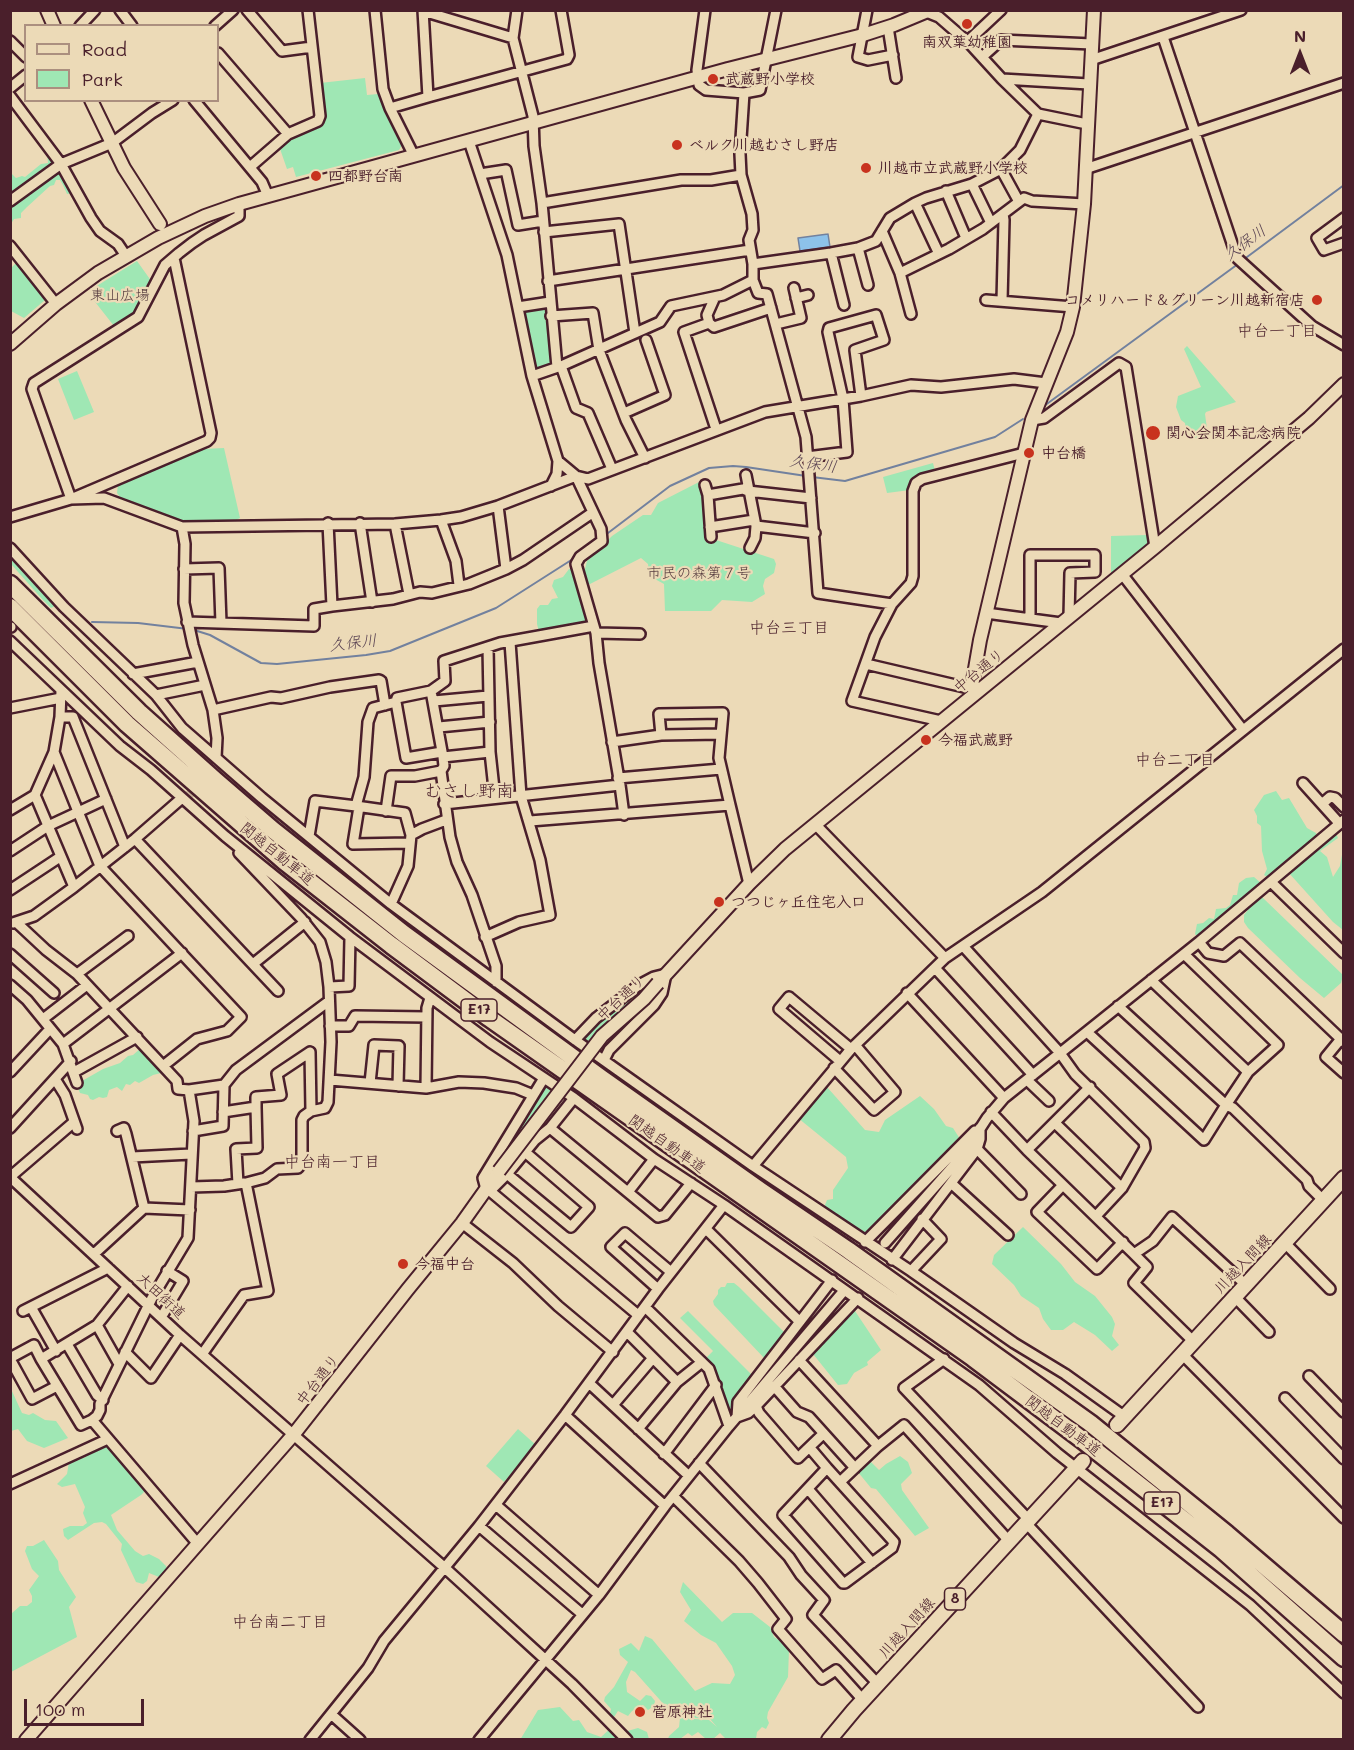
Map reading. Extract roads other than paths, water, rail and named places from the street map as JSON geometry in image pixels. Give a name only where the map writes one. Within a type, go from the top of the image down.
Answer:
[{"type":"highway","name":"関越自動車道","points":[[10,584],[156,728],[265,823],[395,927],[601,1078],[848,1250],[1090,1423],[1236,1541],[1344,1634]]},
{"type":"highway","name":"関越自動車道","points":[[10,607],[127,724],[294,869],[489,1018],[973,1358],[1081,1439],[1221,1549],[1344,1658]]},
{"type":"main road","name":"川越入間線","points":[[1121,1421],[1344,1178]]},
{"type":"main road","name":"川越入間線","points":[[829,1740],[1079,1465]]},
{"type":"street","points":[[47,10],[53,24]]},
{"type":"street","points":[[82,24],[95,10]]},
{"type":"street","points":[[120,10],[130,24]]},
{"type":"street","points":[[217,24],[233,10]]},
{"type":"street","points":[[247,10],[282,51],[312,47]]},
{"type":"street","points":[[250,167],[288,134],[320,119],[308,10]]},
{"type":"street","points":[[375,10],[380,76],[390,108],[414,156]]},
{"type":"street","points":[[517,10],[513,38],[533,116],[551,316],[559,367],[576,408],[588,413],[612,469]]},
{"type":"street","points":[[390,108],[567,59],[569,55],[561,10]]},
{"type":"street","points":[[705,10],[699,85],[706,90],[744,93],[760,90],[776,10]]},
{"type":"street","points":[[867,10],[858,57],[868,60],[892,55]]},
{"type":"street","points":[[968,41],[1001,10]]},
{"type":"street","points":[[866,664],[974,689],[986,613],[1032,420],[1067,332],[1073,307],[1084,204],[1094,10]]},
{"type":"street","points":[[1091,60],[1241,10]]},
{"type":"street","points":[[428,97],[423,11],[513,38]]},
{"type":"street","points":[[10,344],[56,304],[126,256],[175,229],[238,204],[698,77],[863,35],[927,11],[939,17],[968,41],[1038,114],[1087,124]]},
{"type":"street","points":[[888,27],[896,78]]},
{"type":"street","points":[[1162,37],[1240,261],[1312,326],[1344,345]]},
{"type":"street","points":[[982,57],[1001,40],[1092,44]]},
{"type":"street","points":[[10,41],[24,55]]},
{"type":"street","points":[[219,54],[288,134]]},
{"type":"street","points":[[10,88],[24,77]]},
{"type":"street","points":[[1002,79],[1089,84]]},
{"type":"street","points":[[1085,169],[1344,83]]},
{"type":"street","points":[[744,93],[741,175],[752,214],[753,230],[748,240],[753,264],[753,280],[758,293],[767,294],[806,436],[818,593],[892,604]]},
{"type":"street","points":[[10,96],[61,164],[100,231],[118,244],[126,256]]},
{"type":"street","points":[[92,102],[124,168],[160,224]]},
{"type":"street","points":[[10,201],[61,164],[112,143],[170,102]]},
{"type":"street","points":[[196,102],[262,182],[268,196]]},
{"type":"street","points":[[753,264],[858,248],[876,241],[890,218],[915,203],[945,191],[972,184],[1001,168],[1020,150],[1038,114]]},
{"type":"street","points":[[469,141],[507,255],[532,376],[558,461],[557,474],[551,486]]},
{"type":"street","points":[[1001,168],[1018,200]]},
{"type":"street","points":[[480,174],[506,170],[518,225],[543,221]]},
{"type":"street","points":[[542,203],[681,180],[711,180],[741,175]]},
{"type":"street","points":[[972,184],[991,223]]},
{"type":"street","points":[[945,191],[966,238]]},
{"type":"street","points":[[900,273],[939,254],[991,223],[1018,200],[1024,198],[1032,201],[1084,204]]},
{"type":"street","points":[[915,203],[939,254]]},
{"type":"street","points":[[70,499],[32,389],[33,383],[138,317],[162,271],[174,258],[204,235],[239,216],[238,204]]},
{"type":"street","points":[[1002,301],[1003,214]]},
{"type":"street","points":[[1344,218],[1317,238],[1324,250],[1344,243]]},
{"type":"street","points":[[544,232],[619,224],[635,333]]},
{"type":"street","points":[[882,231],[900,273],[911,314]]},
{"type":"street","points":[[10,246],[56,304]]},
{"type":"street","points":[[858,248],[868,285]]},
{"type":"street","points":[[548,281],[750,250]]},
{"type":"street","points":[[831,253],[844,305]]},
{"type":"street","points":[[10,517],[70,499],[210,438],[211,433],[174,258]]},
{"type":"street","points":[[532,376],[559,367],[660,322],[671,306],[723,295],[753,280]]},
{"type":"street","points":[[776,324],[801,318],[794,288]]},
{"type":"street","points":[[796,298],[808,295]]},
{"type":"street","points":[[715,297],[707,315],[709,323],[714,327],[771,308]]},
{"type":"street","points":[[986,300],[1073,307]]},
{"type":"street","points":[[518,307],[550,302]]},
{"type":"street","points":[[551,316],[591,312],[598,350],[645,458]]},
{"type":"street","points":[[807,457],[846,453],[843,399],[829,328],[876,315],[884,340],[855,350],[861,396]]},
{"type":"street","points":[[709,323],[684,332],[684,334],[716,429]]},
{"type":"street","points":[[624,413],[665,395],[646,340]]},
{"type":"street","points":[[1032,420],[1044,418],[1119,363],[1126,367],[1155,547]]},
{"type":"street","points":[[558,461],[576,476],[588,479],[765,412],[911,385],[940,387],[1014,378],[1046,383]]},
{"type":"street","name":"中台通り","points":[[26,1740],[294,1434],[503,1173],[602,1036],[644,999],[749,884],[785,849],[941,721],[974,689],[1065,620],[1155,547],[1309,418],[1344,384]]},
{"type":"street","points":[[941,721],[852,700],[875,637],[892,604],[911,583],[913,576],[913,490],[916,483],[922,479],[1024,453]]},
{"type":"street","points":[[746,475],[755,523],[755,538],[750,548]]},
{"type":"street","points":[[70,499],[113,500],[158,520],[182,527],[328,523],[395,524],[461,517],[498,506],[576,476]]},
{"type":"street","points":[[576,476],[601,529],[602,541],[580,557],[576,564],[595,630],[624,815]]},
{"type":"street","points":[[705,485],[708,495],[710,532],[755,523],[815,533]]},
{"type":"street","points":[[708,495],[743,489],[811,498]]},
{"type":"street","points":[[498,506],[506,569]]},
{"type":"street","points":[[187,622],[314,626],[314,609],[372,602],[420,592],[432,593],[469,584],[506,569],[533,554],[592,513]]},
{"type":"street","points":[[441,520],[456,561],[459,585]]},
{"type":"street","points":[[328,523],[332,606]]},
{"type":"street","points":[[360,523],[372,602]]},
{"type":"street","points":[[395,524],[409,594]]},
{"type":"street","points":[[182,527],[185,544],[183,590],[187,622],[213,710],[218,761]]},
{"type":"street","points":[[10,548],[64,607],[156,695],[182,728],[218,761],[392,904],[575,1040],[753,1166],[911,1271],[1121,1421]]},
{"type":"street","points":[[986,613],[1030,618],[1065,620],[1070,573],[1095,572],[1095,555],[1030,555],[1030,618]]},
{"type":"street","points":[[184,569],[219,568],[221,623]]},
{"type":"street","points":[[1122,574],[1243,730]]},
{"type":"street","points":[[52,611],[64,607]]},
{"type":"street","points":[[496,982],[496,966],[472,896],[457,862],[446,820],[441,771],[444,766],[443,755],[433,696],[445,681],[444,661],[488,646],[595,630],[640,634]]},
{"type":"street","points":[[10,642],[61,695],[115,742],[185,798],[228,839],[351,937],[430,998],[574,1098],[654,1159],[724,1204],[979,1385],[1250,1605],[1344,1692]]},
{"type":"street","points":[[485,937],[519,922],[550,915],[540,860],[521,796],[510,642]]},
{"type":"street","points":[[488,646],[490,752],[495,798]]},
{"type":"street","points":[[753,1166],[837,1064],[945,958],[1042,892],[1344,649]]},
{"type":"street","points":[[133,674],[198,662]]},
{"type":"street","points":[[213,710],[270,697],[281,698],[330,687],[379,680],[385,705]]},
{"type":"street","points":[[156,695],[205,685]]},
{"type":"street","points":[[10,708],[61,695]]},
{"type":"street","points":[[10,810],[35,795],[54,752],[61,695]]},
{"type":"street","points":[[446,820],[422,829],[410,839],[353,844],[364,777],[368,722],[373,708],[396,702],[397,698],[488,696]]},
{"type":"street","points":[[396,702],[408,776]]},
{"type":"street","points":[[661,735],[659,714],[723,713],[719,758],[749,884]]},
{"type":"street","points":[[60,717],[72,717],[125,847]]},
{"type":"street","points":[[439,727],[489,722]]},
{"type":"street","points":[[612,742],[661,735],[720,734]]},
{"type":"street","points":[[54,752],[100,866],[241,1017],[227,1031],[197,1039],[164,1066]]},
{"type":"street","points":[[406,758],[490,752]]},
{"type":"street","points":[[444,804],[721,769]]},
{"type":"street","points":[[386,810],[391,776],[441,771]]},
{"type":"street","points":[[885,1243],[963,1155],[991,1112],[1004,1098],[1199,942],[1341,822],[1303,783]]},
{"type":"street","points":[[35,795],[74,887]]},
{"type":"street","points":[[1322,804],[1330,797],[1335,798],[1344,807]]},
{"type":"street","points":[[13,923],[34,916],[74,887],[185,798]]},
{"type":"street","points":[[10,851],[48,826],[106,799]]},
{"type":"street","points":[[309,836],[315,801],[406,814],[410,839],[408,866],[392,904]]},
{"type":"street","points":[[530,821],[730,805]]},
{"type":"street","points":[[816,825],[945,958]]},
{"type":"street","points":[[135,839],[278,992]]},
{"type":"street","points":[[191,1188],[242,1183],[265,1178],[277,1169],[298,1167],[302,1163],[302,1120],[311,1111],[327,1106],[330,1080],[329,987],[326,962],[320,942],[305,922],[228,839]]},
{"type":"street","points":[[10,890],[60,857]]},
{"type":"street","points":[[1271,882],[1344,953]]},
{"type":"street","points":[[253,964],[305,922]]},
{"type":"street","points":[[13,923],[77,974],[164,1066],[177,1081],[178,1089],[189,1090],[224,1085]]},
{"type":"street","points":[[77,974],[128,936]]},
{"type":"street","points":[[329,987],[349,986],[351,937]]},
{"type":"street","points":[[1199,942],[1208,953],[1224,956],[1240,943],[1342,1041],[1326,1057],[1344,1073]]},
{"type":"street","points":[[963,946],[1060,1053],[1076,1074],[1145,1144],[1122,1188],[1096,1216]]},
{"type":"street","points":[[63,1044],[182,953]]},
{"type":"street","points":[[10,954],[54,993]]},
{"type":"street","points":[[1087,1032],[1204,1140],[1248,1072],[1278,1045],[1184,954]]},
{"type":"street","points":[[935,968],[1049,1101]]},
{"type":"street","points":[[575,1040],[596,1018],[639,985],[654,976],[662,979],[662,993],[658,1000],[643,1018],[609,1050],[604,1060]]},
{"type":"street","points":[[1151,980],[1248,1072]]},
{"type":"street","points":[[10,985],[19,992],[63,1044],[77,1083]]},
{"type":"street","points":[[43,1019],[87,985]]},
{"type":"street","points":[[907,993],[1004,1098]]},
{"type":"street","points":[[789,997],[853,1047],[895,1092],[874,1110],[837,1064],[779,1009],[789,997]]},
{"type":"street","points":[[426,1088],[427,1017],[430,998]]},
{"type":"street","points":[[193,1131],[223,1126],[224,1085],[236,1070],[329,1001]]},
{"type":"street","points":[[1118,1006],[1233,1108],[1307,1180],[1309,1186],[1323,1200]]},
{"type":"street","points":[[330,1026],[349,1026],[355,1016],[427,1017]]},
{"type":"street","points":[[10,1072],[50,1029]]},
{"type":"street","points":[[74,1072],[137,1037]]},
{"type":"street","points":[[370,1083],[374,1045],[399,1046],[399,1086]]},
{"type":"street","points":[[203,1353],[244,1295],[268,1291],[236,1149],[257,1148],[256,1097],[281,1095],[277,1074],[310,1052],[311,1111]]},
{"type":"street","points":[[10,1128],[70,1061]]},
{"type":"street","points":[[10,1177],[76,1126],[65,1095],[55,1078]]},
{"type":"street","points":[[544,1078],[483,1178],[488,1190],[638,1315]]},
{"type":"street","points":[[330,1080],[426,1088],[459,1082],[484,1083],[516,1088],[533,1095]]},
{"type":"street","points":[[1027,1150],[1090,1087]]},
{"type":"street","points":[[57,1386],[32,1399],[10,1359],[34,1345],[81,1425],[92,1420],[100,1410],[100,1404],[149,1304],[188,1238],[194,1121],[189,1090]]},
{"type":"street","points":[[525,1152],[589,1208],[571,1227],[503,1173],[550,1128],[574,1098]]},
{"type":"street","points":[[223,1112],[256,1107]]},
{"type":"street","points":[[991,1112],[1147,1267],[1134,1283],[1193,1341]]},
{"type":"street","points":[[1055,1123],[1122,1188]]},
{"type":"street","points":[[117,1131],[124,1128],[144,1208]]},
{"type":"street","points":[[550,1128],[658,1217],[665,1215],[691,1183]]},
{"type":"street","points":[[865,1242],[971,1133],[980,1128]]},
{"type":"street","points":[[892,1260],[977,1149],[980,1128]]},
{"type":"street","points":[[977,1149],[1021,1194]]},
{"type":"street","points":[[132,1157],[191,1154]]},
{"type":"street","points":[[628,1192],[654,1159]]},
{"type":"street","name":"大田街道","points":[[10,1177],[180,1335],[203,1353],[546,1660],[627,1740]]},
{"type":"street","points":[[951,1183],[1008,1235]]},
{"type":"street","points":[[1063,1185],[1037,1212],[1097,1269],[1123,1242]]},
{"type":"street","points":[[310,1740],[368,1668],[384,1641],[496,1505],[724,1204]]},
{"type":"street","points":[[94,1254],[144,1208],[190,1210]]},
{"type":"street","points":[[1134,1254],[1153,1241],[1172,1217],[1245,1284]]},
{"type":"street","points":[[911,1271],[941,1239],[922,1218]]},
{"type":"street","points":[[462,1223],[513,1263],[558,1306],[612,1352]]},
{"type":"street","points":[[706,1229],[799,1321]]},
{"type":"street","points":[[658,1289],[611,1247],[625,1233],[671,1272]]},
{"type":"street","points":[[1285,1243],[1330,1289]]},
{"type":"street","points":[[56,1351],[27,1309],[108,1268]]},
{"type":"street","points":[[162,1316],[183,1281],[167,1271]]},
{"type":"street","points":[[737,1417],[738,1402],[832,1280]]},
{"type":"street","points":[[41,1359],[97,1325],[128,1286]]},
{"type":"street","points":[[479,1740],[599,1595],[665,1506],[729,1426],[842,1293]]},
{"type":"street","points":[[1234,1296],[1269,1332]]},
{"type":"street","points":[[737,1417],[748,1413],[756,1406],[858,1298]]},
{"type":"street","points":[[645,1306],[709,1369],[729,1426]]},
{"type":"street","points":[[97,1325],[119,1364]]},
{"type":"street","points":[[627,1332],[677,1382]]},
{"type":"street","points":[[125,1352],[151,1378],[180,1335]]},
{"type":"street","points":[[67,1344],[97,1395],[103,1400]]},
{"type":"street","points":[[1182,1354],[1344,1518]]},
{"type":"street","points":[[612,1405],[653,1358]]},
{"type":"street","points":[[944,1359],[904,1388],[1198,1707]]},
{"type":"street","points":[[799,1360],[878,1446]]},
{"type":"street","points":[[638,1430],[677,1382],[702,1362]]},
{"type":"street","points":[[1309,1376],[1344,1412]]},
{"type":"street","points":[[589,1383],[689,1476]]},
{"type":"street","points":[[664,1454],[716,1385]]},
{"type":"street","points":[[774,1386],[797,1412],[808,1417],[855,1468]]},
{"type":"street","points":[[1286,1398],[1344,1459]]},
{"type":"street","points":[[756,1406],[759,1413],[798,1458],[823,1434]]},
{"type":"street","points":[[565,1415],[665,1506]]},
{"type":"street","points":[[92,1420],[198,1544]]},
{"type":"street","points":[[840,1482],[904,1425],[1009,1541]]},
{"type":"street","points":[[10,1484],[108,1439]]},
{"type":"street","points":[[810,1448],[894,1542],[892,1548],[843,1583],[783,1515],[827,1468]]},
{"type":"street","points":[[699,1463],[789,1557],[801,1575],[824,1600],[813,1615],[878,1684]]},
{"type":"street","points":[[808,1489],[872,1563]]},
{"type":"street","points":[[673,1496],[758,1583],[786,1619],[778,1629],[822,1679],[836,1671],[863,1700]]},
{"type":"street","points":[[496,1505],[599,1595]]},
{"type":"street","points":[[479,1526],[582,1614]]},
{"type":"street","points":[[331,1714],[360,1740]]},
{"type":"water","points":[[828,234],[830,247],[800,251],[798,238]]},
{"type":"waterway","name":"久保川","points":[[1243,260],[1344,185]]},
{"type":"waterway","name":"久保川","points":[[1044,406],[1238,264]]},
{"type":"waterway","name":"久保川","points":[[812,477],[845,481],[995,437],[1023,419]]},
{"type":"waterway","name":"久保川","points":[[608,533],[670,486],[709,468],[746,467],[806,476]]},
{"type":"waterway","name":"久保川","points":[[194,630],[210,635],[261,663],[277,664],[390,651],[496,608],[576,557]]},
{"type":"waterway","name":"久保川","points":[[92,622],[138,623],[188,629]]},
{"type":"tunnel","points":[[189,795],[217,764]]},
{"type":"tunnel","points":[[842,1293],[884,1245]]},
{"type":"place","name":"南双葉幼稚園","points":[[967,24]]},
{"type":"place","name":"武蔵野小学校","points":[[713,79]]},
{"type":"place","name":"ベルク川越むさし野店","points":[[677,145]]},
{"type":"place","name":"川越市立武蔵野小学校","points":[[866,168]]},
{"type":"place","name":"四都野台南","points":[[316,176]]},
{"type":"place","name":"コメリハード＆グリーン川越新宿店","points":[[1317,300]]},
{"type":"place","name":"関心会関本記念病院","points":[[1153,433]]},
{"type":"place","name":"中台橋","points":[[1029,453]]},
{"type":"place","name":"今福武蔵野","points":[[926,740]]},
{"type":"place","name":"つつじヶ丘住宅入口","points":[[719,902]]},
{"type":"place","name":"今福中台","points":[[403,1264]]},
{"type":"place","name":"菅原神社","points":[[640,1712]]},
{"type":"district","name":"中台一丁目","points":[[1277,331]]},
{"type":"district","name":"中台三丁目","points":[[789,628]]},
{"type":"district","name":"中台二丁目","points":[[1175,760]]},
{"type":"district","name":"むさし野南","points":[[469,791]]},
{"type":"district","name":"中台南一丁目","points":[[332,1162]]},
{"type":"district","name":"中台南二丁目","points":[[280,1622]]},
{"type":"park label","name":"東山広場","points":[[120,295]]},
{"type":"park label","name":"市民の森第７号","points":[[699,573]]}]
